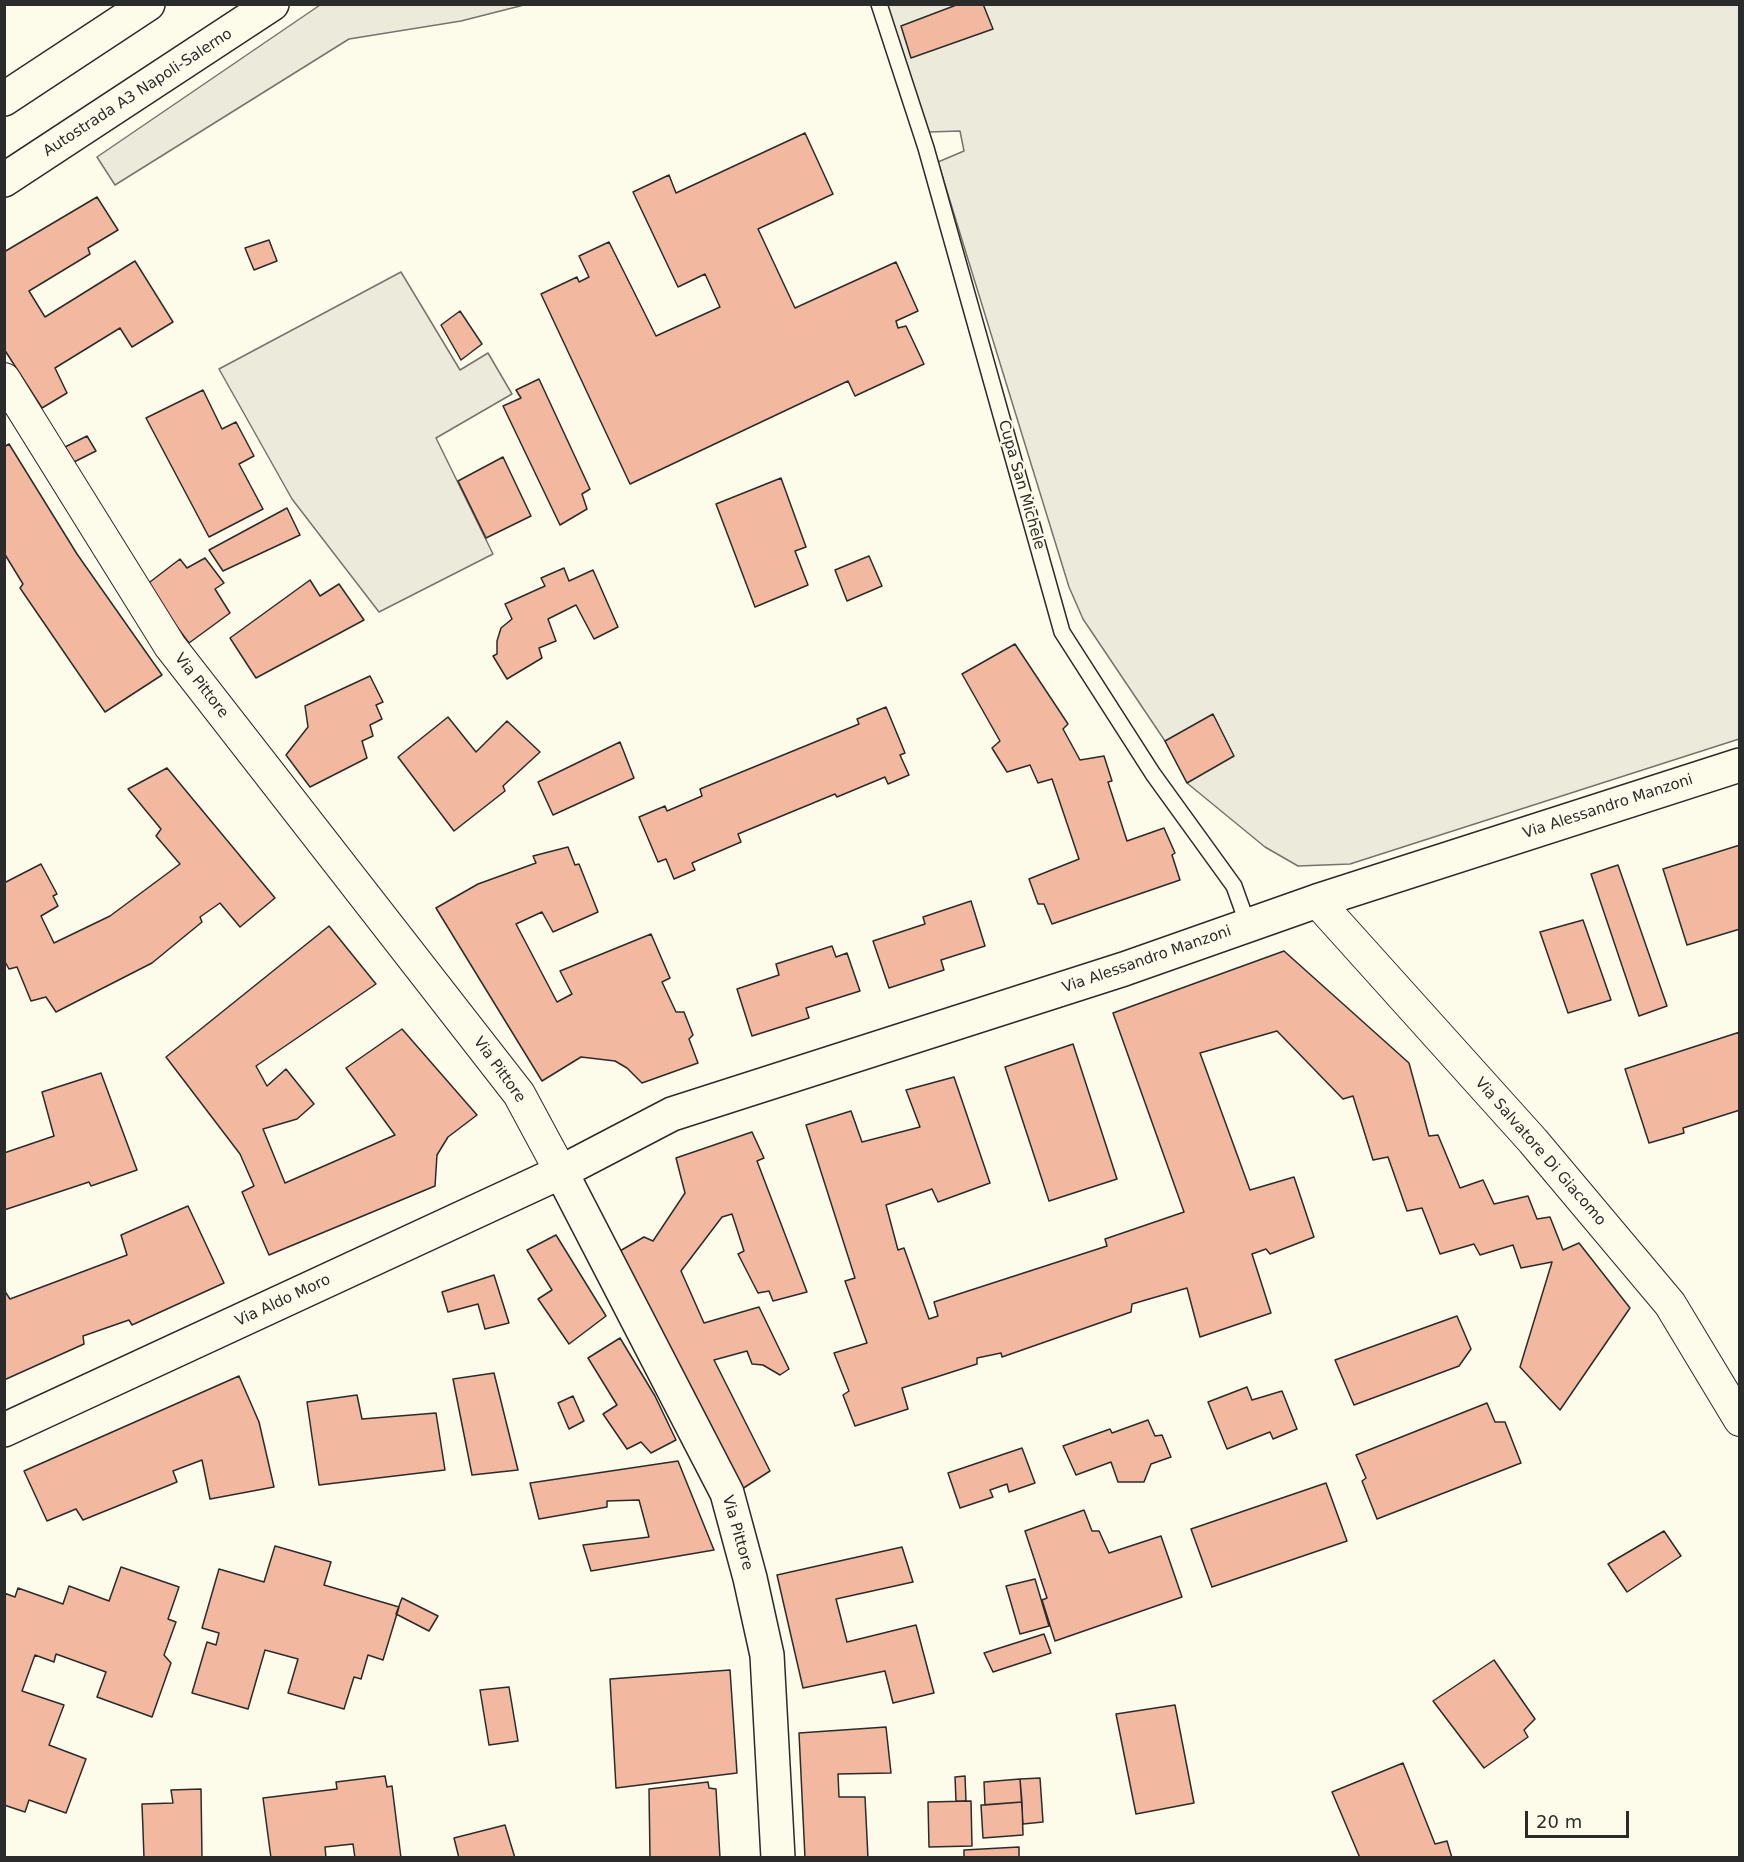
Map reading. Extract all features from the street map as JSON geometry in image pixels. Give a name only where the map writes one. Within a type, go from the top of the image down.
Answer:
[{"type":"main road","points":[[4,99],[148,4]]},
{"type":"main road","name":"Autostrada A3 Napoli-Salerno","points":[[4,180],[272,4]]},
{"type":"main road","name":"Via Alessandro Manzoni","points":[[561,1172],[672,1114],[1124,969],[1317,902],[1740,765]]},
{"type":"main road","name":"Via Aldo Moro","points":[[4,1430],[561,1172]]},
{"type":"main road","name":"Via Pittore","points":[[561,1172],[727,1493],[750,1578],[767,1655],[778,1857]]},
{"type":"street","name":"Via Pittore","points":[[4,379],[170,646],[519,1095],[561,1172]]},
{"type":"street","name":"Via Salvatore Di Giacomo","points":[[1317,902],[1533,1142],[1670,1304],[1740,1420]]},
{"type":"lane","name":"Cupa San Michele","points":[[879,4],[926,148],[1062,632],[1154,774],[1234,886],[1248,925]]},
{"type":"shaded area","points":[[320,5],[524,5],[461,21],[349,39],[115,185],[97,157]]},
{"type":"shaded area","points":[[887,5],[1739,5],[1739,739],[1350,864],[1298,866],[1265,847],[1187,783],[1165,741],[1083,619],[1069,587],[938,162],[964,151],[960,131],[929,132]]},
{"type":"shaded area","points":[[401,272],[460,370],[488,353],[512,394],[436,438],[493,554],[379,612],[292,499],[219,369]]},
{"type":"building","points":[[959,4],[983,4],[993,29],[911,58],[901,26]]},
{"type":"building","points":[[805,133],[833,194],[758,229],[795,308],[896,262],[918,311],[896,321],[898,328],[906,326],[924,364],[855,396],[848,381],[630,484],[541,294],[577,277],[579,282],[589,277],[579,256],[609,242],[656,336],[720,307],[705,274],[678,287],[633,192],[669,175],[676,193]]},
{"type":"building","points":[[97,197],[118,230],[88,248],[90,254],[29,291],[45,317],[135,261],[173,322],[132,347],[120,328],[55,368],[67,393],[42,408],[4,349],[4,252]]},
{"type":"building","points":[[269,240],[277,261],[254,270],[245,248]]},
{"type":"building","points":[[460,311],[482,344],[461,360],[441,325]]},
{"type":"building","points":[[539,379],[590,489],[582,494],[587,509],[560,525],[503,406],[521,398],[516,390]]},
{"type":"building","points":[[203,390],[222,429],[236,422],[254,456],[239,464],[263,509],[209,537],[146,418]]},
{"type":"building","points":[[87,436],[96,451],[74,462],[65,447]]},
{"type":"building","points":[[9,444],[77,554],[162,675],[105,712],[20,588],[23,584],[4,553],[4,447]]},
{"type":"building","points":[[503,457],[531,516],[486,538],[458,481]]},
{"type":"building","points":[[781,478],[806,547],[795,551],[808,585],[755,607],[716,504]]},
{"type":"building","points":[[287,508],[300,535],[223,571],[209,550]]},
{"type":"building","points":[[869,556],[882,586],[847,601],[835,570]]},
{"type":"building","points":[[205,558],[224,583],[215,589],[230,613],[189,643],[146,585],[180,559],[187,568]]},
{"type":"building","points":[[564,568],[569,581],[593,570],[618,627],[594,639],[576,605],[548,619],[556,641],[539,648],[542,658],[507,679],[493,656],[497,654],[497,641],[501,628],[512,619],[505,604],[545,586],[541,578]]},
{"type":"building","points":[[310,580],[320,596],[339,584],[364,620],[256,678],[230,638]]},
{"type":"building","points":[[1015,644],[1068,724],[1063,729],[1080,760],[1104,756],[1112,781],[1108,782],[1127,841],[1164,828],[1175,853],[1172,855],[1180,880],[1052,924],[1044,904],[1038,904],[1029,879],[1079,859],[1052,779],[1038,783],[1030,765],[1007,772],[992,748],[1000,741],[962,674]]},
{"type":"building","points":[[370,676],[383,702],[376,705],[382,719],[370,725],[373,736],[362,741],[367,758],[310,787],[286,755],[308,727],[305,706]]},
{"type":"building","points":[[886,707],[905,753],[900,755],[909,775],[888,784],[885,777],[837,797],[835,794],[738,834],[741,842],[692,863],[695,870],[674,879],[666,859],[658,862],[639,817],[665,806],[667,811],[702,796],[700,789],[859,724],[857,719]]},
{"type":"building","points":[[1213,714],[1234,756],[1187,783],[1165,741]]},
{"type":"building","points":[[448,717],[476,752],[507,721],[540,752],[503,786],[505,791],[454,831],[398,757]]},
{"type":"building","points":[[620,742],[634,778],[553,815],[538,782]]},
{"type":"building","points":[[167,768],[275,898],[240,927],[220,903],[200,917],[202,922],[152,963],[56,1012],[46,997],[31,1001],[17,967],[9,969],[4,960],[4,883],[41,864],[57,894],[53,896],[58,906],[41,916],[54,943],[110,916],[180,864],[156,836],[161,829],[128,789]]},
{"type":"building","points":[[1740,845],[1740,929],[1687,945],[1663,869]]},
{"type":"building","points":[[568,847],[575,865],[579,864],[598,912],[553,932],[542,912],[516,924],[557,1002],[572,994],[560,971],[651,934],[670,978],[662,982],[676,1012],[684,1012],[693,1035],[689,1039],[698,1063],[642,1083],[627,1068],[615,1061],[581,1057],[542,1081],[436,908],[478,884],[536,863],[533,856]]},
{"type":"building","points":[[1618,865],[1667,1006],[1639,1016],[1591,874]]},
{"type":"building","points":[[971,901],[985,946],[941,960],[944,970],[889,988],[873,941],[925,924],[923,917]]},
{"type":"building","points":[[1583,920],[1611,1000],[1568,1013],[1540,932]]},
{"type":"building","points":[[329,926],[376,984],[256,1066],[267,1086],[286,1069],[314,1104],[297,1119],[263,1129],[285,1183],[395,1135],[346,1068],[402,1029],[477,1115],[448,1137],[437,1155],[435,1186],[269,1255],[242,1192],[254,1186],[240,1154],[166,1057]]},
{"type":"building","points":[[832,946],[836,957],[847,953],[860,991],[806,1008],[809,1018],[752,1036],[737,989],[779,975],[776,964]]},
{"type":"building","points":[[1284,951],[1409,1063],[1429,1136],[1438,1135],[1460,1188],[1483,1180],[1494,1204],[1528,1196],[1537,1219],[1550,1217],[1563,1250],[1579,1243],[1630,1308],[1560,1410],[1520,1367],[1552,1262],[1521,1268],[1513,1245],[1480,1255],[1474,1244],[1440,1254],[1422,1208],[1407,1211],[1388,1157],[1373,1160],[1353,1096],[1343,1099],[1277,1031],[1200,1053],[1250,1190],[1294,1177],[1314,1237],[1270,1254],[1266,1249],[1252,1254],[1271,1313],[1200,1337],[1187,1288],[1132,1304],[1131,1312],[1002,1357],[1001,1353],[977,1358],[977,1364],[902,1388],[908,1409],[855,1426],[843,1395],[849,1391],[834,1353],[867,1343],[845,1281],[855,1278],[806,1125],[851,1111],[862,1142],[920,1127],[906,1090],[954,1077],[990,1183],[938,1202],[932,1189],[886,1205],[898,1250],[904,1248],[929,1319],[938,1316],[934,1302],[1107,1246],[1105,1239],[1184,1212],[1113,1013]]},
{"type":"building","points":[[1740,1032],[1740,1110],[1683,1128],[1684,1133],[1649,1143],[1625,1069]]},
{"type":"building","points":[[1073,1044],[1117,1179],[1049,1201],[1005,1067]]},
{"type":"building","points":[[101,1073],[137,1170],[91,1186],[89,1182],[4,1210],[4,1153],[54,1136],[42,1092]]},
{"type":"building","points":[[752,1132],[764,1158],[757,1161],[807,1292],[773,1301],[769,1291],[758,1293],[738,1254],[744,1251],[732,1214],[722,1217],[681,1271],[704,1323],[759,1307],[789,1369],[780,1375],[763,1365],[752,1364],[747,1351],[714,1360],[770,1471],[742,1489],[613,1255],[644,1237],[653,1241],[685,1193],[676,1158]]},
{"type":"building","points":[[188,1206],[224,1283],[132,1325],[129,1320],[83,1336],[84,1344],[4,1380],[4,1290],[10,1299],[127,1255],[121,1235]]},
{"type":"building","points":[[556,1235],[606,1316],[569,1344],[538,1299],[552,1290],[527,1250]]},
{"type":"building","points":[[494,1275],[509,1323],[485,1329],[478,1304],[448,1312],[442,1292]]},
{"type":"building","points":[[1457,1316],[1471,1349],[1459,1366],[1354,1405],[1335,1360]]},
{"type":"building","points":[[620,1338],[655,1396],[676,1440],[651,1453],[641,1442],[627,1449],[603,1414],[617,1405],[588,1358]]},
{"type":"building","points":[[494,1373],[518,1470],[472,1475],[453,1379]]},
{"type":"building","points":[[239,1376],[259,1422],[274,1487],[210,1499],[202,1460],[173,1471],[177,1482],[83,1520],[76,1509],[47,1521],[24,1471]]},
{"type":"building","points":[[1247,1387],[1252,1400],[1282,1391],[1297,1429],[1273,1439],[1270,1432],[1227,1449],[1208,1402]]},
{"type":"building","points":[[357,1395],[362,1419],[436,1413],[445,1470],[319,1485],[307,1402]]},
{"type":"building","points":[[573,1396],[584,1421],[569,1429],[558,1403]]},
{"type":"building","points":[[1487,1403],[1495,1422],[1505,1422],[1521,1463],[1377,1519],[1362,1481],[1366,1478],[1356,1455]]},
{"type":"building","points":[[1148,1420],[1155,1436],[1162,1435],[1171,1457],[1151,1464],[1144,1482],[1118,1482],[1111,1462],[1076,1475],[1063,1446],[1110,1429],[1112,1433]]},
{"type":"building","points":[[1022,1448],[1035,1483],[1009,1492],[1007,1484],[990,1490],[993,1497],[960,1508],[948,1473]]},
{"type":"building","points":[[678,1461],[714,1550],[591,1571],[583,1545],[649,1537],[639,1500],[607,1501],[607,1507],[539,1519],[530,1483]]},
{"type":"building","points":[[1326,1483],[1347,1541],[1212,1587],[1191,1529]]},
{"type":"building","points":[[1084,1510],[1092,1531],[1099,1531],[1109,1553],[1161,1536],[1182,1597],[1055,1641],[1042,1600],[1047,1598],[1025,1531]]},
{"type":"building","points":[[1664,1531],[1681,1556],[1627,1592],[1608,1564]]},
{"type":"building","points":[[275,1546],[331,1562],[324,1585],[399,1607],[383,1660],[368,1655],[361,1679],[354,1677],[344,1709],[288,1693],[298,1659],[265,1650],[248,1709],[192,1693],[207,1642],[216,1645],[219,1633],[202,1628],[219,1569],[264,1582]]},
{"type":"building","points":[[902,1547],[913,1582],[836,1599],[847,1642],[916,1625],[934,1693],[893,1703],[885,1671],[803,1688],[777,1575]]},
{"type":"building","points":[[121,1567],[179,1587],[168,1619],[176,1622],[164,1655],[171,1663],[152,1717],[97,1697],[106,1672],[56,1654],[54,1662],[35,1655],[22,1691],[64,1705],[49,1745],[86,1759],[66,1813],[29,1800],[25,1812],[4,1805],[4,1593],[15,1597],[18,1588],[63,1604],[69,1586],[109,1601]]},
{"type":"building","points":[[1035,1579],[1049,1626],[1020,1634],[1006,1586]]},
{"type":"building","points":[[402,1598],[438,1616],[429,1631],[396,1614]]},
{"type":"building","points":[[1044,1634],[1051,1653],[993,1672],[984,1653]]},
{"type":"building","points":[[1494,1660],[1535,1719],[1524,1730],[1528,1737],[1484,1768],[1433,1701]]},
{"type":"building","points":[[730,1670],[737,1773],[616,1788],[610,1679]]},
{"type":"building","points":[[509,1687],[518,1741],[489,1745],[480,1690]]},
{"type":"building","points":[[1175,1705],[1194,1803],[1136,1814],[1116,1714]]},
{"type":"building","points":[[886,1727],[891,1773],[838,1774],[839,1797],[865,1797],[868,1858],[805,1858],[799,1733]]},
{"type":"building","points":[[1403,1763],[1435,1844],[1447,1841],[1452,1858],[1360,1858],[1332,1792]]},
{"type":"building","points":[[385,1776],[387,1787],[392,1786],[401,1858],[355,1858],[353,1844],[325,1847],[326,1858],[271,1858],[263,1798],[337,1789],[336,1782]]},
{"type":"building","points":[[965,1776],[966,1801],[956,1801],[955,1777]]},
{"type":"building","points":[[1040,1778],[1043,1822],[1023,1824],[1020,1779]]},
{"type":"building","points":[[1020,1779],[1022,1802],[985,1805],[984,1782]]},
{"type":"building","points":[[708,1782],[709,1788],[716,1789],[720,1858],[650,1858],[649,1789]]},
{"type":"building","points":[[201,1789],[202,1858],[144,1858],[142,1804],[173,1803],[171,1790]]},
{"type":"building","points":[[971,1801],[972,1846],[929,1847],[928,1802]]},
{"type":"building","points":[[1022,1802],[1023,1835],[983,1838],[981,1805]]},
{"type":"building","points":[[505,1825],[515,1858],[459,1858],[454,1838]]},
{"type":"building","points":[[1019,1847],[1019,1858],[964,1858],[964,1850]]}]
